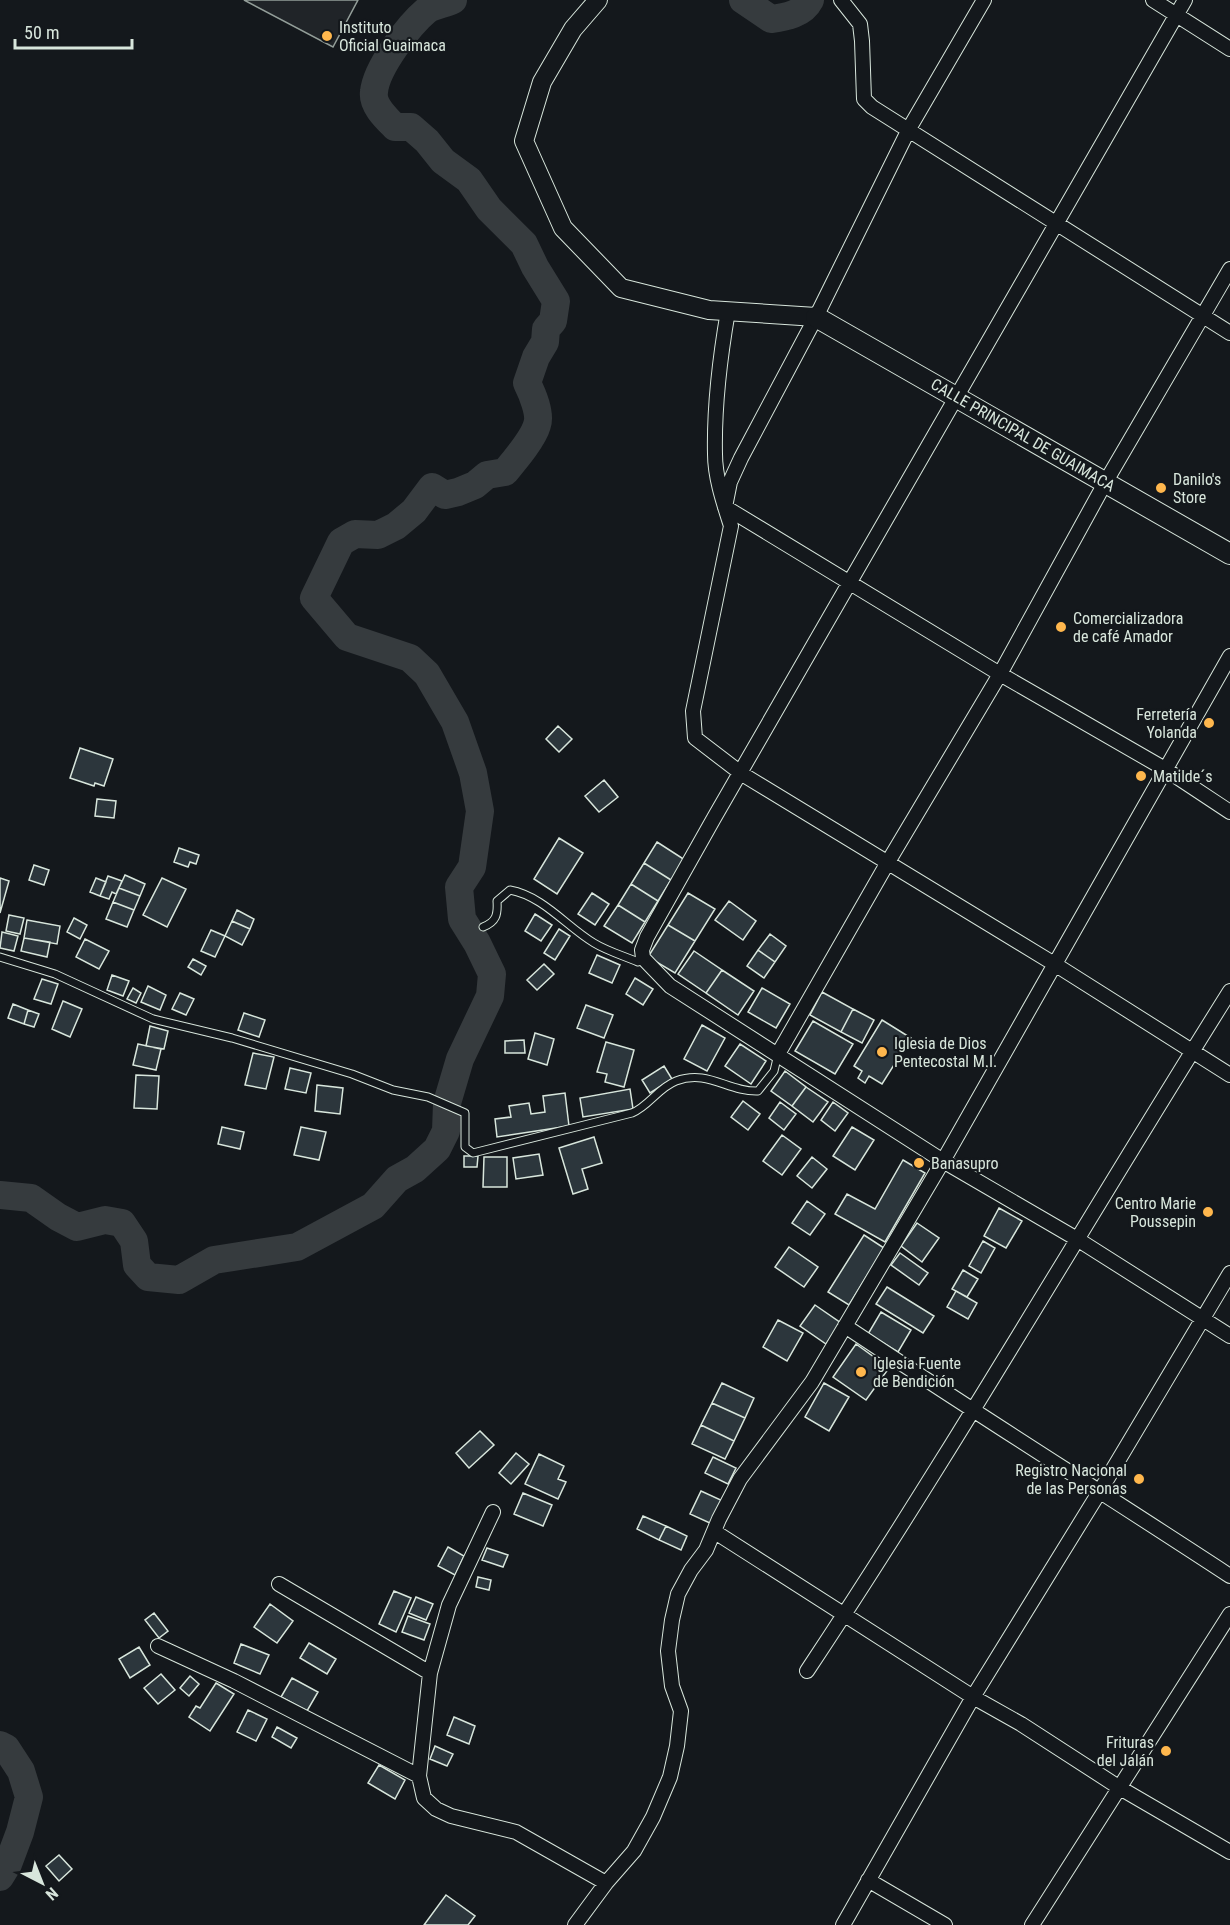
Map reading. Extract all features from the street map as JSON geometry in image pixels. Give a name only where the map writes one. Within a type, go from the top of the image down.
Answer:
[{"type":"main road","name":"CALLE PRINCIPAL DE GUAIMACA","points":[[816,317],[1230,554]]},
{"type":"street","points":[[598,0],[573,29],[542,82],[524,141],[563,228],[621,288],[709,310],[816,317]]},
{"type":"street","points":[[841,0],[860,24],[864,99],[872,107],[1230,333]]},
{"type":"street","points":[[725,507],[730,482],[741,458],[816,317],[908,130],[984,0]]},
{"type":"street","points":[[1153,0],[1230,49]]},
{"type":"street","points":[[1185,0],[741,772],[647,937],[642,950],[643,958],[670,986],[943,1161],[1077,1239],[1230,1336]]},
{"type":"street","points":[[778,1054],[888,862],[1000,674],[1105,483],[1230,269]]},
{"type":"street","points":[[728,311],[720,357],[715,456],[731,526],[693,711],[694,738],[741,772],[1056,964],[1230,1075]]},
{"type":"street","points":[[725,507],[1000,674],[1165,770],[1230,812]]},
{"type":"street","points":[[575,1925],[606,1883],[634,1851],[653,1817],[670,1777],[677,1746],[681,1711],[672,1686],[668,1650],[678,1594],[691,1570],[706,1550],[740,1479],[812,1382],[943,1161],[1230,656]]},
{"type":"street","points":[[807,1671],[972,1411],[1230,991]]},
{"type":"street","points":[[843,1925],[973,1697],[1100,1491],[1230,1273]]},
{"type":"street","points":[[845,1326],[972,1411],[1230,1576]]},
{"type":"street","points":[[493,1512],[449,1605],[430,1673],[419,1776],[424,1798],[436,1809],[451,1816],[516,1832],[606,1883]]},
{"type":"street","points":[[715,1532],[973,1697],[1021,1724],[1120,1788],[1230,1852]]},
{"type":"street","points":[[279,1584],[430,1673]]},
{"type":"street","points":[[1032,1925],[1230,1614]]},
{"type":"street","points":[[158,1646],[234,1681],[419,1776]]},
{"type":"street","points":[[868,1880],[945,1925]]},
{"type":"lane","points":[[483,927],[496,918],[497,901],[510,890],[520,892],[560,917],[594,943],[638,962],[643,958]]},
{"type":"lane","points":[[0,957],[55,974],[153,1019],[232,1038],[352,1074],[393,1090],[428,1097],[465,1113],[465,1147],[473,1153],[632,1113],[640,1110],[663,1087],[675,1081],[693,1077],[717,1081],[748,1092],[758,1091],[774,1071],[778,1054]]},
{"type":"shaded area","points":[[244,0],[358,0],[333,47]]},
{"type":"building","points":[[558,726],[572,739],[559,752],[546,739]]},
{"type":"building","points":[[80,748],[113,759],[104,786],[95,783],[94,786],[70,778]]},
{"type":"building","points":[[604,780],[618,797],[599,812],[585,796]]},
{"type":"building","points":[[97,799],[116,801],[114,818],[95,816]]},
{"type":"building","points":[[559,838],[583,853],[557,894],[534,879]]},
{"type":"building","points":[[657,842],[685,860],[671,880],[644,863]]},
{"type":"building","points":[[179,848],[199,855],[196,864],[190,862],[188,867],[174,862]]},
{"type":"building","points":[[644,863],[671,880],[658,901],[631,884]]},
{"type":"building","points":[[34,865],[49,870],[44,885],[29,880]]},
{"type":"building","points":[[125,875],[145,884],[140,896],[119,888]]},
{"type":"building","points":[[108,876],[122,881],[116,894],[112,892],[109,899],[100,896]]},
{"type":"building","points":[[0,878],[9,881],[0,913]]},
{"type":"building","points":[[96,878],[106,882],[100,896],[90,892]]},
{"type":"building","points":[[162,878],[186,889],[167,927],[143,915]]},
{"type":"building","points":[[631,884],[658,901],[645,922],[618,905]]},
{"type":"building","points":[[119,888],[140,896],[134,910],[113,902]]},
{"type":"building","points":[[592,893],[609,904],[595,925],[578,914]]},
{"type":"building","points":[[688,893],[715,909],[695,941],[668,925]]},
{"type":"building","points":[[729,901],[756,921],[743,940],[715,920]]},
{"type":"building","points":[[113,902],[134,910],[127,927],[106,919]]},
{"type":"building","points":[[618,905],[645,922],[632,943],[604,926]]},
{"type":"building","points":[[237,910],[254,919],[250,929],[232,921]]},
{"type":"building","points":[[535,914],[552,925],[541,941],[525,931]]},
{"type":"building","points":[[9,915],[24,918],[20,934],[6,931]]},
{"type":"building","points":[[74,918],[87,925],[80,939],[67,932]]},
{"type":"building","points":[[27,920],[60,926],[57,944],[24,938]]},
{"type":"building","points":[[232,921],[250,929],[242,945],[225,936]]},
{"type":"building","points":[[668,925],[695,941],[675,973],[648,957]]},
{"type":"building","points":[[559,929],[570,936],[555,960],[544,953]]},
{"type":"building","points":[[211,930],[225,936],[215,957],[201,951]]},
{"type":"building","points":[[2,932],[18,936],[14,951],[0,948]]},
{"type":"building","points":[[770,934],[786,946],[775,962],[758,950]]},
{"type":"building","points":[[24,938],[50,942],[47,957],[21,951]]},
{"type":"building","points":[[85,939],[109,951],[99,969],[76,957]]},
{"type":"building","points":[[758,950],[775,962],[764,978],[747,966]]},
{"type":"building","points":[[694,951],[722,970],[706,993],[678,974]]},
{"type":"building","points":[[597,955],[620,965],[612,983],[589,973]]},
{"type":"building","points":[[193,959],[206,966],[201,975],[188,967]]},
{"type":"building","points":[[544,964],[554,974],[537,990],[527,980]]},
{"type":"building","points":[[722,970],[754,991],[738,1015],[706,993]]},
{"type":"building","points":[[112,975],[129,981],[123,996],[107,990]]},
{"type":"building","points":[[635,978],[653,989],[643,1005],[626,994]]},
{"type":"building","points":[[42,979],[58,984],[51,1004],[34,999]]},
{"type":"building","points":[[148,986],[166,995],[160,1010],[141,1002]]},
{"type":"building","points":[[133,988],[141,993],[136,1003],[127,999]]},
{"type":"building","points":[[762,988],[790,1004],[776,1028],[748,1012]]},
{"type":"building","points":[[822,992],[853,1009],[841,1032],[810,1015]]},
{"type":"building","points":[[180,993],[194,999],[186,1015],[172,1009]]},
{"type":"building","points":[[63,1001],[82,1009],[70,1037],[52,1029]]},
{"type":"building","points":[[13,1004],[28,1010],[24,1024],[8,1018]]},
{"type":"building","points":[[586,1005],[613,1015],[604,1038],[577,1028]]},
{"type":"building","points":[[853,1009],[874,1020],[862,1043],[841,1032]]},
{"type":"building","points":[[28,1010],[39,1014],[34,1027],[24,1024]]},
{"type":"building","points":[[244,1013],[265,1020],[259,1037],[238,1030]]},
{"type":"building","name":"Iglesia de Dios Pentecostal M.I.","points":[[882,1020],[911,1038],[882,1084],[869,1076],[865,1083],[858,1078],[862,1071],[854,1066]]},
{"type":"building","points":[[813,1021],[853,1044],[835,1074],[795,1051]]},
{"type":"building","points":[[702,1025],[725,1038],[707,1071],[684,1059]]},
{"type":"building","points":[[150,1026],[168,1031],[164,1049],[146,1046]]},
{"type":"building","points":[[535,1033],[554,1039],[547,1065],[528,1059]]},
{"type":"building","points":[[524,1040],[525,1053],[505,1053],[505,1041]]},
{"type":"building","points":[[606,1042],[634,1050],[624,1087],[605,1082],[607,1074],[597,1072]]},
{"type":"building","points":[[138,1044],[161,1049],[156,1070],[133,1065]]},
{"type":"building","points":[[740,1044],[766,1061],[751,1084],[725,1066]]},
{"type":"building","points":[[253,1053],[274,1057],[266,1089],[245,1085]]},
{"type":"building","points":[[664,1066],[672,1079],[650,1093],[642,1080]]},
{"type":"building","points":[[290,1068],[311,1073],[306,1093],[285,1089]]},
{"type":"building","points":[[785,1071],[806,1087],[792,1106],[771,1091]]},
{"type":"building","points":[[136,1075],[159,1076],[157,1109],[134,1108]]},
{"type":"building","points":[[317,1085],[343,1088],[340,1114],[315,1111]]},
{"type":"building","points":[[806,1087],[828,1102],[813,1122],[792,1106]]},
{"type":"building","points":[[630,1089],[633,1109],[583,1117],[580,1098]]},
{"type":"building","points":[[565,1093],[569,1126],[497,1137],[495,1119],[511,1117],[509,1106],[529,1103],[531,1114],[545,1112],[543,1096]]},
{"type":"building","points":[[743,1101],[760,1114],[748,1130],[731,1117]]},
{"type":"building","points":[[780,1102],[796,1114],[784,1130],[769,1118]]},
{"type":"building","points":[[833,1102],[848,1113],[835,1131],[821,1120]]},
{"type":"building","points":[[222,1127],[244,1132],[240,1149],[218,1144]]},
{"type":"building","points":[[301,1127],[326,1132],[319,1160],[294,1155]]},
{"type":"building","points":[[852,1127],[874,1140],[855,1170],[833,1156]]},
{"type":"building","points":[[782,1135],[801,1149],[782,1175],[763,1161]]},
{"type":"building","points":[[594,1137],[602,1163],[582,1169],[588,1189],[573,1194],[559,1148]]},
{"type":"building","points":[[539,1154],[543,1175],[516,1179],[513,1158]]},
{"type":"building","points":[[464,1156],[478,1156],[477,1167],[464,1167]]},
{"type":"building","points":[[484,1157],[507,1157],[507,1187],[483,1187]]},
{"type":"building","points":[[812,1157],[827,1169],[812,1188],[797,1176]]},
{"type":"building","points":[[903,1160],[925,1173],[885,1242],[835,1214],[847,1194],[875,1209]]},
{"type":"building","points":[[807,1201],[825,1214],[810,1235],[792,1223]]},
{"type":"building","points":[[999,1208],[1022,1221],[1006,1248],[984,1236]]},
{"type":"building","points":[[917,1223],[939,1238],[922,1262],[901,1246]]},
{"type":"building","points":[[864,1235],[884,1248],[849,1305],[828,1292]]},
{"type":"building","points":[[983,1241],[995,1248],[981,1273],[969,1266]]},
{"type":"building","points":[[789,1247],[818,1267],[804,1287],[775,1267]]},
{"type":"building","points":[[900,1253],[928,1273],[919,1285],[891,1265]]},
{"type":"building","points":[[963,1270],[978,1279],[967,1297],[952,1289]]},
{"type":"building","points":[[887,1287],[934,1316],[923,1333],[876,1304]]},
{"type":"building","points":[[956,1291],[977,1303],[968,1319],[947,1307]]},
{"type":"building","points":[[815,1305],[841,1323],[826,1344],[800,1326]]},
{"type":"building","points":[[881,1312],[911,1330],[898,1352],[868,1334]]},
{"type":"building","points":[[778,1320],[803,1333],[787,1361],[763,1347]]},
{"type":"building","name":"Iglesia Fuente de Bendición","points":[[856,1344],[889,1368],[866,1400],[833,1377]]},
{"type":"building","points":[[722,1383],[754,1398],[745,1418],[712,1403]]},
{"type":"building","points":[[824,1383],[849,1397],[829,1431],[805,1417]]},
{"type":"building","points":[[712,1403],[745,1418],[734,1441],[701,1425]]},
{"type":"building","points":[[701,1425],[734,1441],[725,1459],[692,1444]]},
{"type":"building","points":[[480,1431],[494,1445],[469,1468],[456,1453]]},
{"type":"building","points":[[516,1453],[529,1464],[511,1484],[499,1473]]},
{"type":"building","points":[[539,1454],[564,1466],[558,1479],[566,1482],[558,1499],[525,1484]]},
{"type":"building","points":[[713,1457],[736,1468],[728,1484],[705,1473]]},
{"type":"building","points":[[701,1491],[723,1501],[712,1524],[690,1514]]},
{"type":"building","points":[[523,1493],[552,1505],[543,1526],[514,1514]]},
{"type":"building","points":[[643,1516],[666,1526],[659,1540],[637,1529]]},
{"type":"building","points":[[666,1526],[687,1536],[681,1550],[659,1540]]},
{"type":"building","points":[[448,1547],[464,1556],[455,1575],[438,1566]]},
{"type":"building","points":[[487,1548],[508,1555],[503,1567],[482,1560]]},
{"type":"building","points":[[478,1577],[491,1580],[489,1590],[476,1587]]},
{"type":"building","points":[[394,1591],[411,1598],[396,1632],[379,1624]]},
{"type":"building","points":[[416,1597],[433,1604],[426,1620],[409,1613]]},
{"type":"building","points":[[270,1604],[293,1621],[277,1643],[254,1627]]},
{"type":"building","points":[[154,1613],[168,1631],[159,1638],[145,1620]]},
{"type":"building","points":[[408,1616],[430,1624],[424,1640],[402,1632]]},
{"type":"building","points":[[309,1643],[336,1659],[327,1674],[300,1658]]},
{"type":"building","points":[[241,1644],[269,1655],[260,1674],[234,1663]]},
{"type":"building","points":[[139,1647],[150,1665],[130,1678],[119,1659]]},
{"type":"building","points":[[161,1674],[175,1690],[158,1704],[144,1688]]},
{"type":"building","points":[[190,1676],[199,1684],[189,1696],[180,1688]]},
{"type":"building","points":[[292,1678],[318,1692],[307,1711],[281,1697]]},
{"type":"building","points":[[216,1683],[234,1694],[210,1731],[189,1717],[196,1706],[200,1708]]},
{"type":"building","points":[[248,1710],[267,1719],[256,1741],[237,1732]]},
{"type":"building","points":[[454,1717],[475,1726],[469,1744],[447,1735]]},
{"type":"building","points":[[277,1727],[297,1738],[291,1748],[272,1737]]},
{"type":"building","points":[[435,1746],[453,1754],[447,1766],[430,1759]]},
{"type":"building","points":[[379,1765],[405,1780],[395,1799],[368,1783]]},
{"type":"building","points":[[59,1855],[72,1869],[59,1881],[46,1866]]},
{"type":"building","points":[[446,1895],[475,1916],[468,1925],[424,1925]]},
{"type":"waterway","points":[[0,1195],[31,1198],[77,1227],[105,1220],[122,1223],[134,1241],[137,1265],[148,1277],[179,1280],[214,1260],[297,1247],[373,1206],[397,1179],[415,1169],[437,1149],[446,1131],[447,1103],[460,1059],[490,996],[492,974],[462,919],[459,887],[472,867],[480,811],[473,773],[455,722],[427,674],[410,658],[347,637],[314,598],[341,542],[355,534],[378,535],[396,526],[414,511],[432,487],[445,495],[475,485],[487,475],[505,472],[528,443],[537,425],[537,410],[527,383],[536,357],[545,342],[546,329],[553,321],[556,301],[524,244],[489,209],[469,180],[443,161],[427,141],[411,127],[395,127],[380,111],[374,97],[376,82],[387,59],[411,26],[427,10],[453,0]]},
{"type":"waterway","points":[[743,0],[771,19],[799,12],[810,0]]},
{"type":"waterway","points":[[0,1745],[6,1748],[21,1771],[29,1797],[20,1832],[8,1864],[0,1877]]},
{"type":"place","name":"Instituto Oficial Guaimaca","points":[[327,36]]},
{"type":"place","name":"Danilo's Store","points":[[1161,488]]},
{"type":"place","name":"Comercializadora de café Amador","points":[[1061,627]]},
{"type":"place","name":"Ferretería Yolanda","points":[[1209,723]]},
{"type":"place","name":"Matilde´s","points":[[1141,776]]},
{"type":"place","name":"Iglesia de Dios Pentecostal M.I.","points":[[882,1052]]},
{"type":"place","name":"Banasupro","points":[[919,1163]]},
{"type":"place","name":"Centro Marie Poussepin","points":[[1208,1212]]},
{"type":"place","name":"Iglesia Fuente de Bendición","points":[[861,1372]]},
{"type":"place","name":"Registro Nacional de las Personas","points":[[1139,1479]]},
{"type":"place","name":"Frituras del Jalán","points":[[1166,1751]]}]
